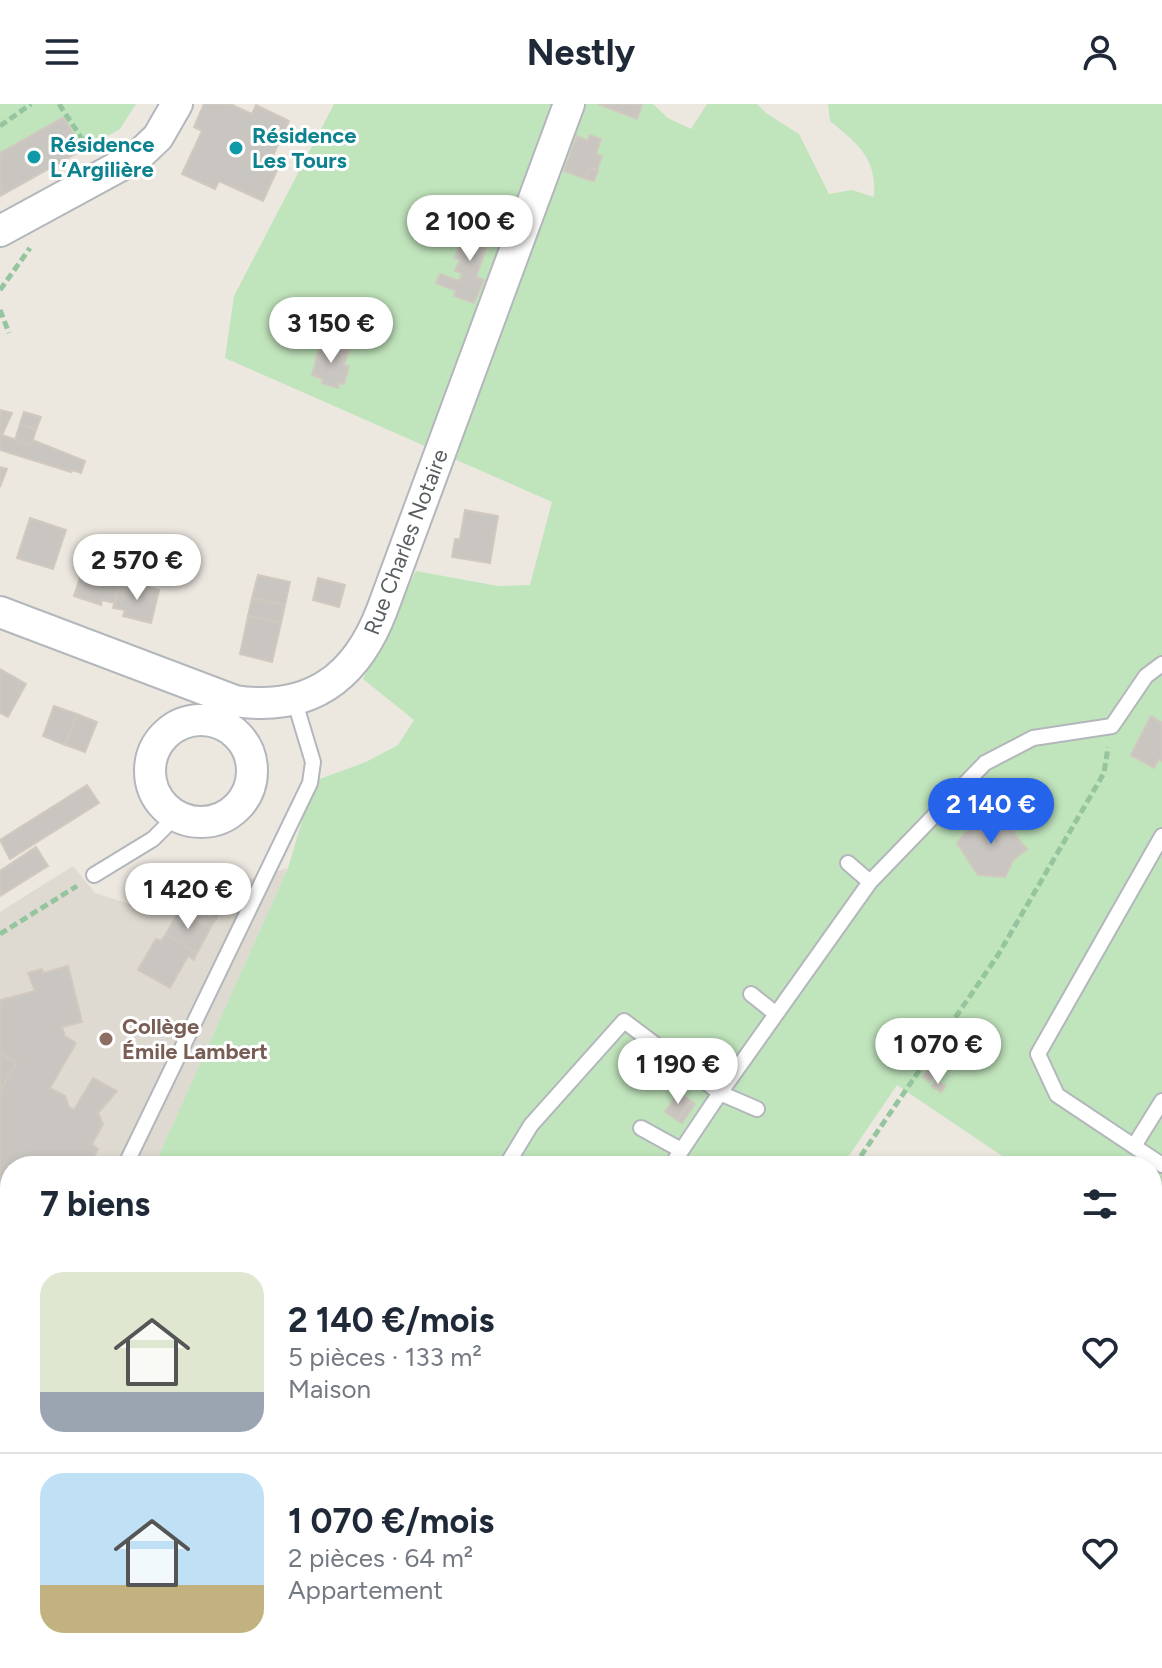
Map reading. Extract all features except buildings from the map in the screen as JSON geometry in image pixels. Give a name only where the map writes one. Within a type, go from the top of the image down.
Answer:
[{"type":"street","points":[[0,231],[138,156],[158,137],[177,104]]},
{"type":"street","name":"Rue Charles Notaire","points":[[0,612],[230,713],[294,699],[334,682],[357,660],[369,643],[569,104]]},
{"type":"street","points":[[230,713],[250,756],[252,772],[246,795],[236,808],[215,820],[199,822],[176,816],[158,800],[152,786],[149,770],[156,747],[165,734],[186,722],[230,713]]},
{"type":"lane","points":[[677,1156],[870,882],[985,763],[1033,738],[1112,726],[1146,676],[1162,664]]},
{"type":"lane","points":[[130,1156],[310,783],[313,762],[294,699]]},
{"type":"lane","points":[[94,875],[153,839],[176,816]]},
{"type":"lane","points":[[1149,1156],[1057,1095],[1038,1054],[1162,836]]},
{"type":"lane","points":[[848,863],[870,882]]},
{"type":"lane","points":[[751,994],[776,1014]]},
{"type":"lane","points":[[512,1156],[531,1125],[624,1021],[720,1093],[757,1109]]},
{"type":"lane","points":[[1134,1146],[1162,1101]]},
{"type":"lane","points":[[641,1128],[681,1150]]},
{"type":"path","points":[[0,126],[31,104]]},
{"type":"path","points":[[0,310],[9,333]]},
{"type":"path","points":[[861,1156],[998,955],[1104,773],[1112,726]]},
{"type":"path","points":[[0,934],[94,875]]},
{"type":"shaded area","name":"Collège Émile Lambert","points":[[73,866],[95,893],[145,909],[288,868],[158,1156],[0,1156],[0,912]]},
{"type":"green space","points":[[0,104],[136,104],[120,129],[82,150],[64,118],[0,153]]},
{"type":"green space","points":[[334,104],[653,104],[668,118],[691,129],[707,104],[757,104],[799,134],[829,194],[852,190],[874,197],[869,162],[857,145],[830,121],[828,104],[1162,104],[1162,1156],[1002,1156],[897,1085],[849,1156],[158,1156],[288,868],[314,781],[366,762],[398,745],[414,720],[363,679],[416,571],[498,586],[530,585],[552,502],[225,358],[234,296]]},
{"type":"place","name":"Résidence Les Tours","points":[[236,148]]},
{"type":"place","name":"Résidence L’Argilière","points":[[34,157]]},
{"type":"place","name":"Collège Émile Lambert","points":[[106,1039]]}]
